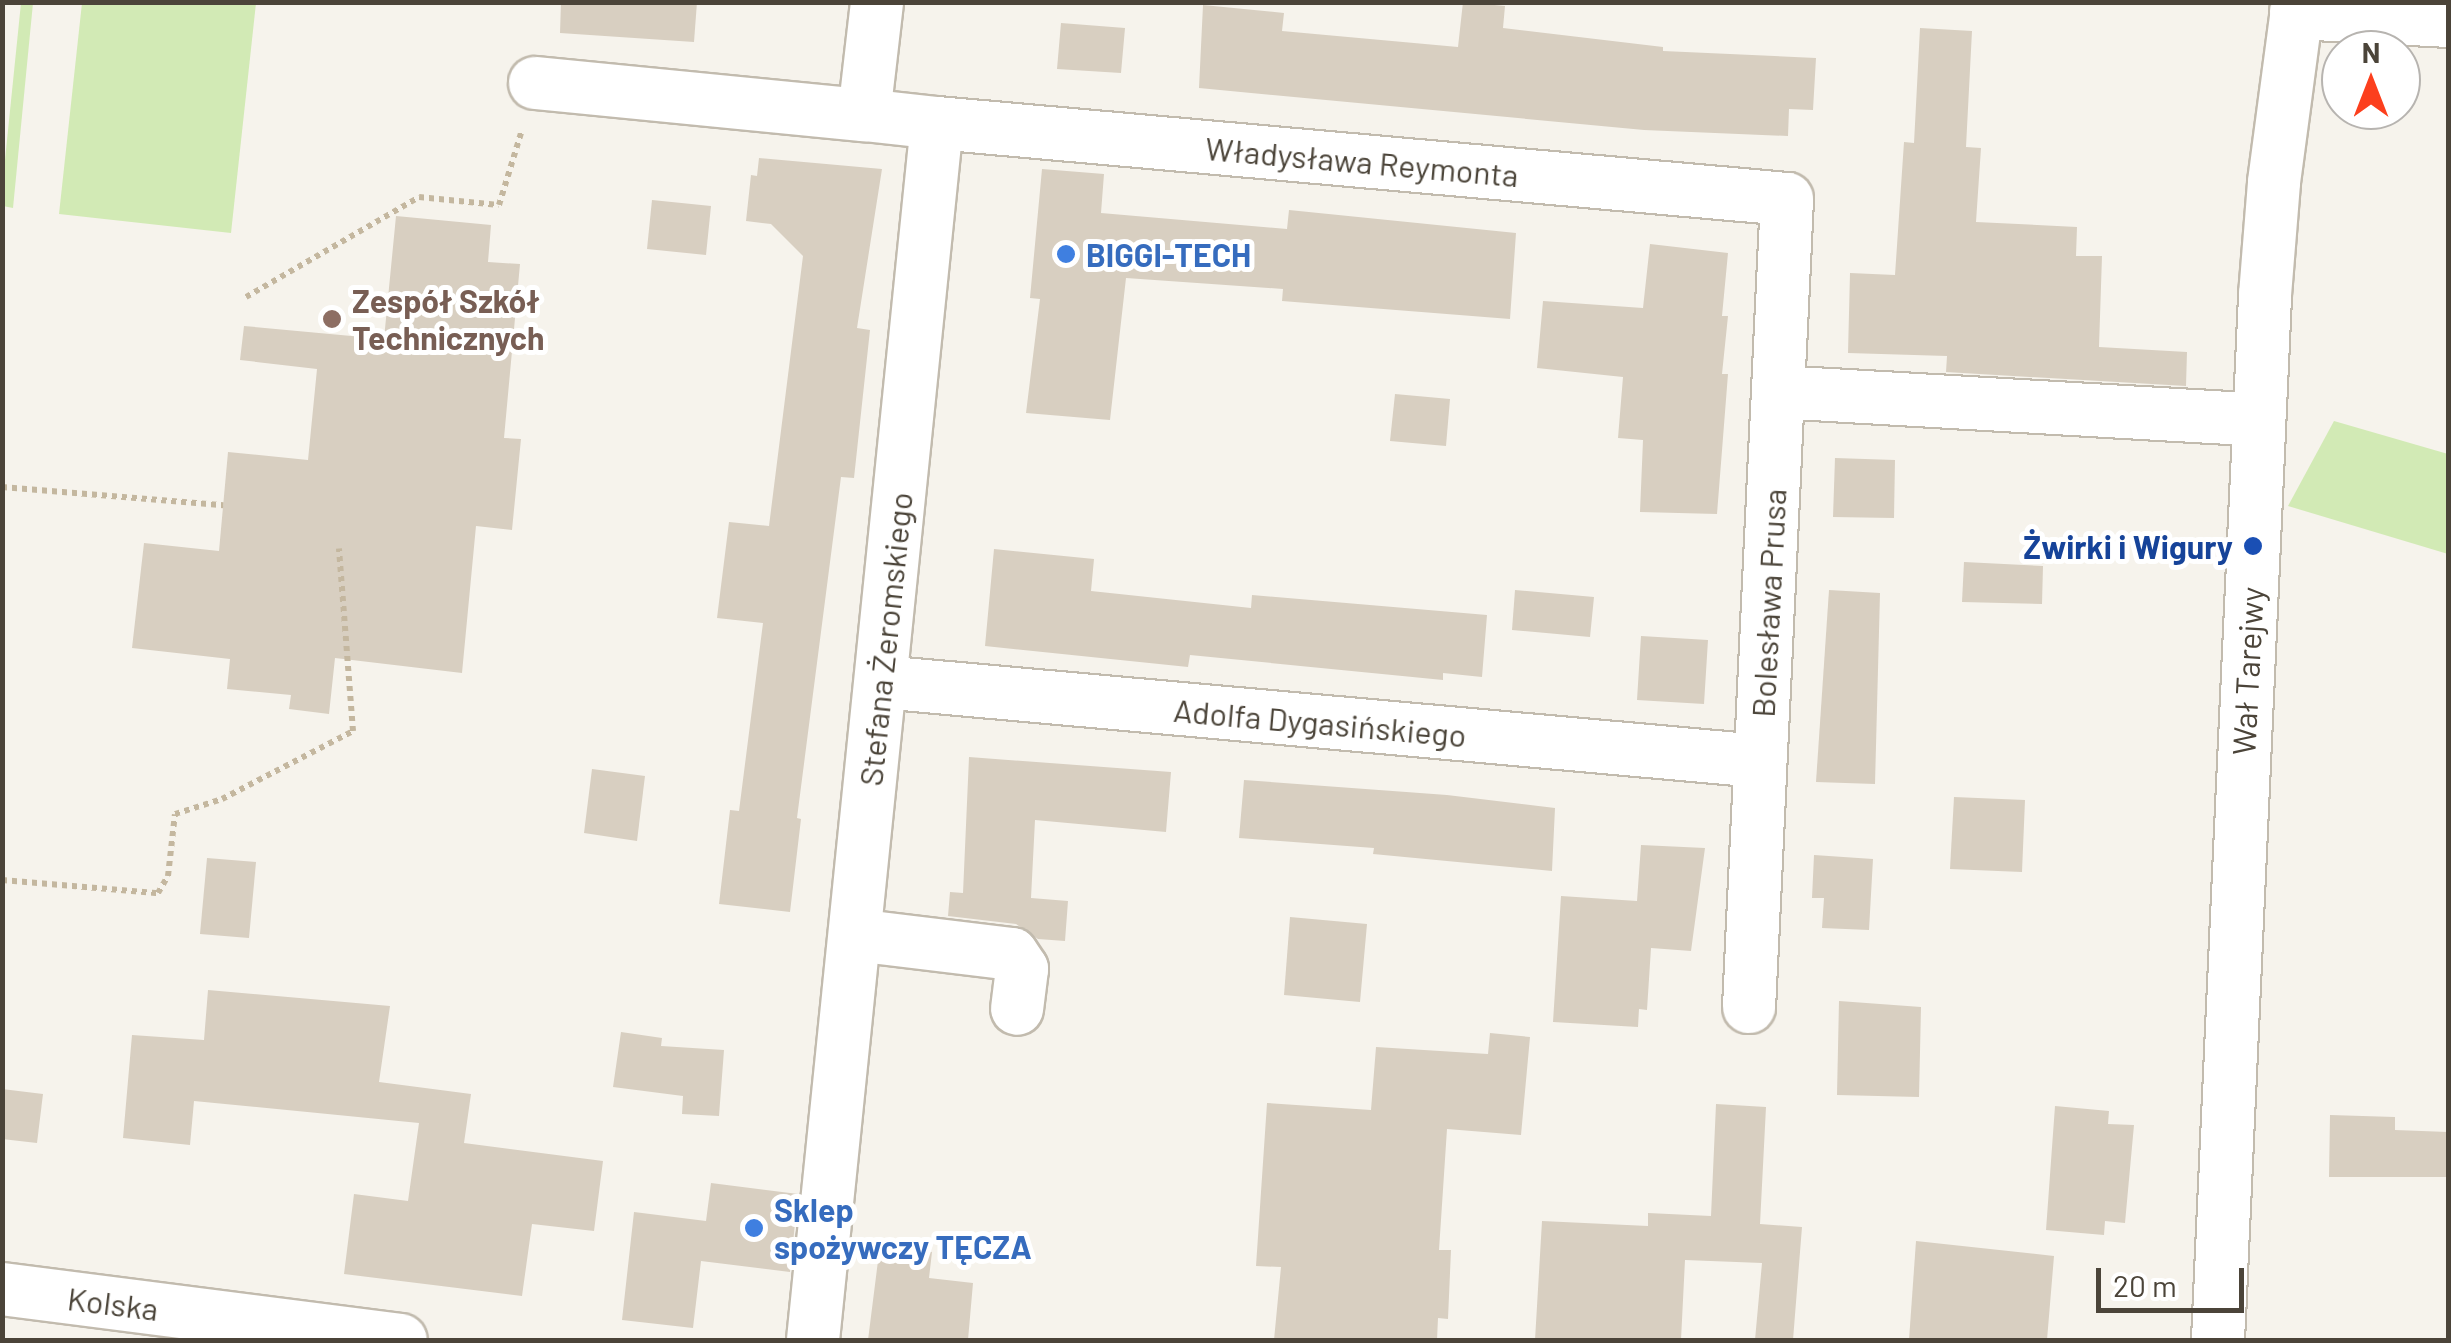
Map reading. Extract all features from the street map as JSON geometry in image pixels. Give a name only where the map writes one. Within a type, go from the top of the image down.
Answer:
[{"type":"street","points":[[864,115],[876,2]]},
{"type":"street","points":[[2297,8],[2448,21]]},
{"type":"street","name":"Wał Tarejwy","points":[[2218,1340],[2259,420],[2274,182],[2297,8]]},
{"type":"street","points":[[536,83],[937,123]]},
{"type":"street","name":"Władysława Reymonta","points":[[937,123],[1787,199]]},
{"type":"street","name":"Stefana Żeromskiego","points":[[813,1340],[937,123]]},
{"type":"street","name":"Bolesława Prusa","points":[[1748,1007],[1787,199]]},
{"type":"street","points":[[1778,392],[2259,420]]},
{"type":"street","name":"Adolfa Dygasińskiego","points":[[881,682],[1760,761]]},
{"type":"street","points":[[855,935],[1012,954],[1022,970],[1018,1008]]},
{"type":"street","name":"Kolska","points":[[2,1288],[402,1340]]},
{"type":"path","points":[[246,296],[419,197],[499,205],[517,147]]},
{"type":"path","points":[[2,487],[223,505]]},
{"type":"path","points":[[2,880],[158,893],[168,876],[175,814],[222,799],[352,731],[338,550]]},
{"type":"green space","points":[[21,3],[33,3],[13,208],[3,206],[2,189]]},
{"type":"green space","points":[[82,3],[256,3],[231,233],[59,214]]},
{"type":"green space","points":[[2334,421],[2448,454],[2448,554],[2288,506]]},
{"type":"building","points":[[561,2],[697,2],[694,42],[560,33]]},
{"type":"building","points":[[1463,2],[1505,6],[1503,28],[1663,47],[1663,51],[1816,58],[1813,110],[1789,109],[1788,136],[1644,130],[1199,88],[1203,5],[1284,13],[1282,31],[1458,47]]},
{"type":"building","points":[[1061,23],[1125,28],[1121,73],[1057,69]]},
{"type":"building","points":[[1920,28],[1972,31],[1966,147],[1981,148],[1976,222],[2077,227],[2076,256],[2102,256],[2099,347],[2187,352],[2186,386],[1946,372],[1947,356],[1848,353],[1850,273],[1895,275],[1904,142],[1914,143]]},
{"type":"building","points":[[759,158],[882,169],[857,328],[870,330],[854,478],[841,477],[797,818],[801,819],[790,912],[719,904],[730,810],[739,811],[763,623],[717,618],[729,522],[769,526],[803,256],[771,224],[746,221],[751,175],[757,176]]},
{"type":"building","points":[[1042,169],[1104,174],[1101,213],[1287,229],[1289,210],[1516,233],[1510,319],[1282,301],[1283,289],[1126,278],[1110,420],[1026,413],[1040,299],[1030,298]]},
{"type":"building","points":[[652,200],[711,206],[706,255],[647,249]]},
{"type":"building","points":[[396,216],[491,225],[488,262],[520,264],[504,438],[521,439],[512,530],[476,526],[462,673],[335,658],[329,714],[289,709],[291,695],[227,689],[230,659],[132,648],[144,543],[219,551],[228,452],[308,460],[317,369],[240,360],[244,326],[384,339]]},
{"type":"building","points":[[1650,244],[1728,253],[1722,316],[1728,316],[1722,374],[1728,374],[1717,514],[1640,512],[1643,440],[1618,438],[1623,377],[1537,368],[1543,301],[1643,308]]},
{"type":"building","points":[[1395,394],[1450,399],[1446,446],[1390,441]]},
{"type":"building","points":[[1835,458],[1895,460],[1894,518],[1833,517]]},
{"type":"building","points":[[994,549],[1094,559],[1091,591],[1251,608],[1252,595],[1487,615],[1482,677],[1443,673],[1443,680],[1190,655],[1188,667],[985,646]]},
{"type":"building","points":[[1964,562],[2043,566],[2042,604],[1962,602]]},
{"type":"building","points":[[1515,590],[1594,597],[1590,637],[1512,630]]},
{"type":"building","points":[[1829,590],[1880,593],[1875,784],[1816,782]]},
{"type":"building","points":[[1641,636],[1708,640],[1704,704],[1637,700]]},
{"type":"building","points":[[969,757],[1171,772],[1166,832],[1035,820],[1031,898],[1068,901],[1065,941],[1038,939],[1016,924],[948,916],[950,892],[963,893]]},
{"type":"building","points":[[592,769],[645,776],[637,841],[584,833]]},
{"type":"building","points":[[1244,780],[1447,795],[1555,808],[1552,871],[1373,854],[1374,848],[1239,838]]},
{"type":"building","points":[[1954,797],[2025,800],[2022,872],[1950,869]]},
{"type":"building","points":[[1641,845],[1705,848],[1691,951],[1651,948],[1647,1010],[1639,1009],[1638,1027],[1553,1022],[1561,896],[1637,901]]},
{"type":"building","points":[[1814,855],[1873,859],[1869,930],[1822,928],[1824,898],[1812,898]]},
{"type":"building","points":[[207,858],[256,862],[249,938],[200,934]]},
{"type":"building","points":[[1290,917],[1367,924],[1360,1002],[1284,995]]},
{"type":"building","points":[[208,990],[390,1006],[379,1082],[471,1094],[464,1143],[603,1161],[594,1231],[532,1224],[522,1296],[344,1274],[354,1194],[408,1201],[419,1123],[194,1101],[190,1145],[123,1138],[132,1035],[204,1040]]},
{"type":"building","points":[[1839,1001],[1921,1007],[1919,1097],[1837,1095]]},
{"type":"building","points":[[621,1032],[662,1038],[661,1046],[724,1050],[719,1116],[682,1114],[683,1096],[613,1087]]},
{"type":"building","points":[[1490,1033],[1530,1037],[1521,1135],[1447,1129],[1439,1250],[1451,1250],[1448,1319],[1438,1318],[1437,1340],[1274,1340],[1281,1267],[1256,1266],[1267,1103],[1371,1110],[1376,1047],[1488,1054]]},
{"type":"building","points":[[2,1089],[43,1094],[37,1143],[2,1139]]},
{"type":"building","points":[[1716,1104],[1766,1107],[1760,1224],[1802,1227],[1793,1340],[1755,1340],[1762,1263],[1685,1260],[1681,1340],[1535,1340],[1542,1221],[1648,1226],[1648,1213],[1711,1216]]},
{"type":"building","points":[[2055,1106],[2109,1111],[2108,1124],[2134,1125],[2125,1223],[2105,1221],[2104,1235],[2046,1230]]},
{"type":"building","points":[[2330,1115],[2395,1117],[2395,1130],[2448,1132],[2448,1177],[2329,1177]]},
{"type":"building","points":[[711,1183],[798,1194],[790,1272],[701,1261],[693,1328],[622,1320],[634,1212],[706,1221]]},
{"type":"building","points":[[1916,1241],[2054,1256],[2047,1340],[1909,1340]]},
{"type":"building","points":[[880,1245],[932,1252],[929,1278],[973,1283],[968,1340],[868,1340]]},
{"type":"place","name":"BIGGI-TECH","points":[[1066,254]]},
{"type":"place","name":"Zespół Szkół Technicznych","points":[[332,319]]},
{"type":"place","name":"Żwirki i Wigury","points":[[2253,546]]},
{"type":"place","name":"Sklep spożywczy TĘCZA","points":[[754,1228]]}]
